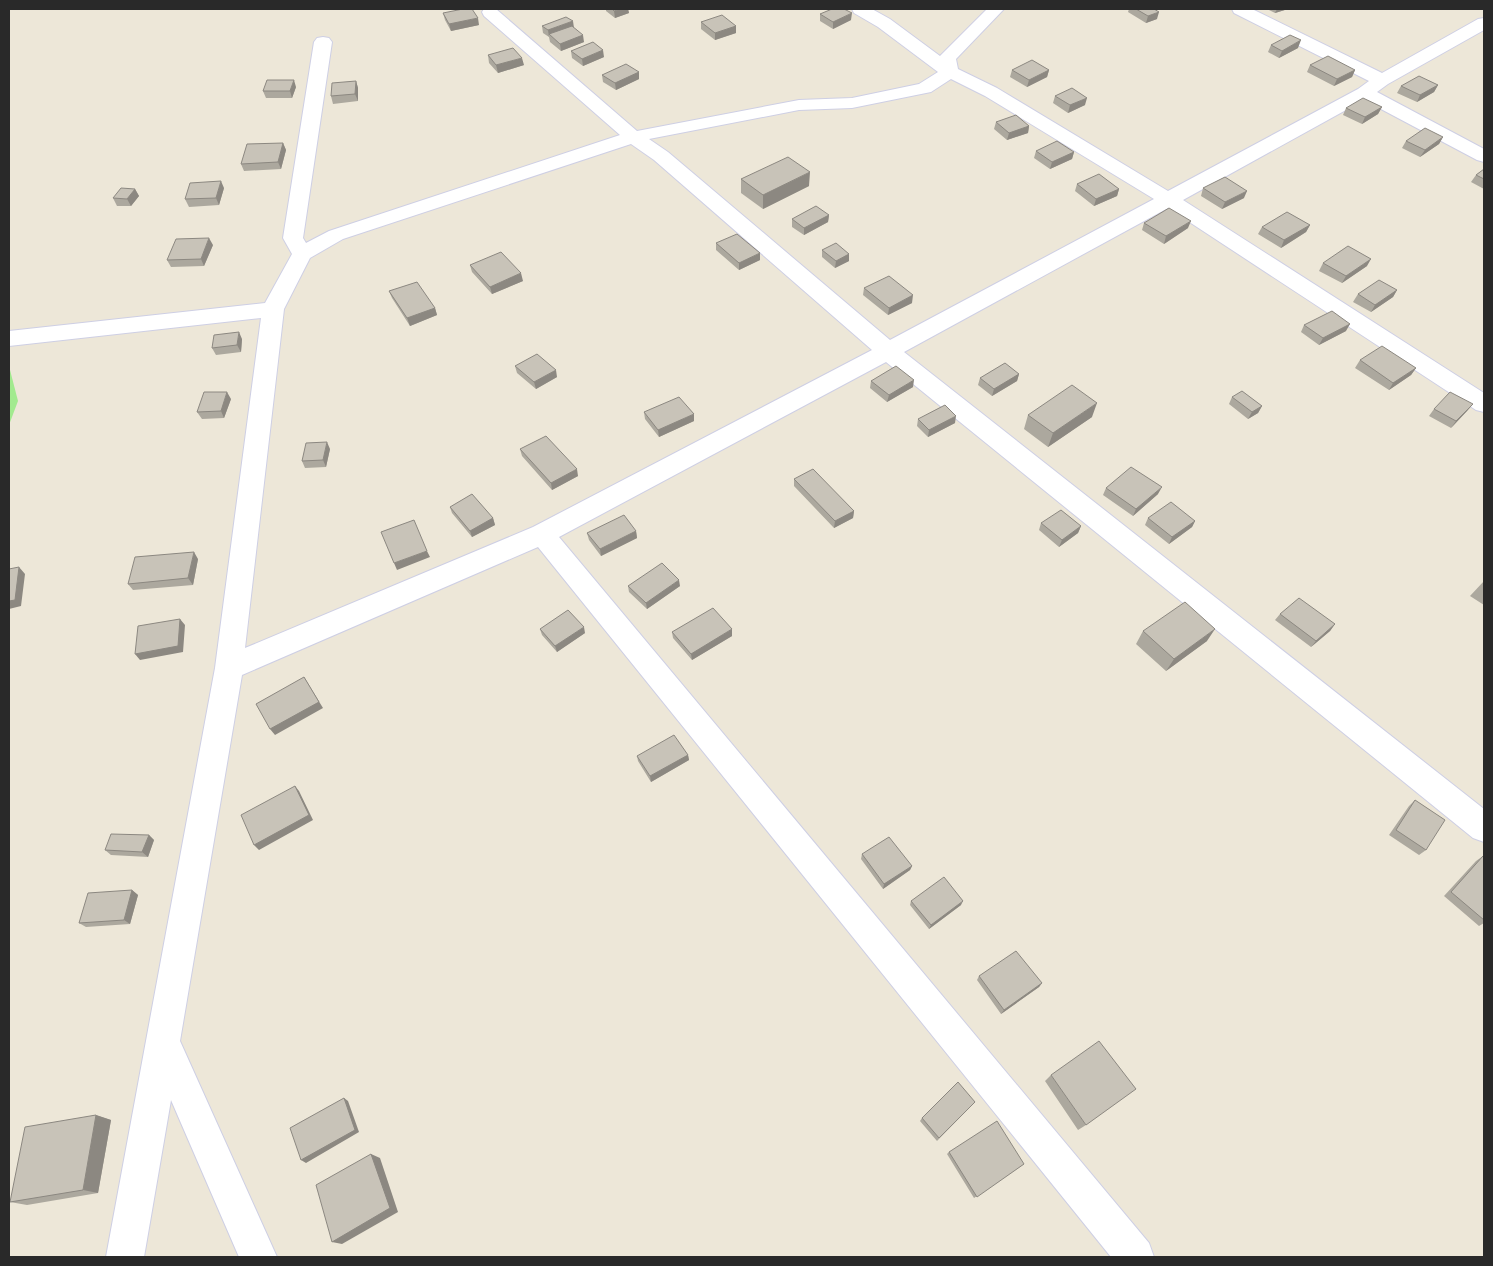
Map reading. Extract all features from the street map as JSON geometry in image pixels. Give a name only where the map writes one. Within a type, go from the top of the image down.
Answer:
[{"type":"lane","points":[[860,9],[884,23],[950,72],[991,92],[1168,199],[1484,404]]},
{"type":"lane","points":[[950,72],[947,58],[996,9]]},
{"type":"lane","points":[[1240,9],[1373,86],[1484,156]]},
{"type":"lane","points":[[490,12],[633,137],[661,156],[888,351],[1484,828]]},
{"type":"lane","points":[[229,668],[542,534],[888,351],[1168,199],[1484,23]]},
{"type":"lane","points":[[302,254],[293,238],[323,42]]},
{"type":"lane","points":[[125,1257],[229,668],[273,309],[302,254],[336,235],[633,137],[799,105],[852,103],[925,88],[950,72]]},
{"type":"lane","points":[[9,338],[273,309]]},
{"type":"lane","points":[[542,534],[1135,1257]]},
{"type":"lane","points":[[162,1040],[258,1257]]},
{"type":"green space","points":[[9,366],[18,401],[9,425]]},
{"type":"building","points":[[472,9],[478,18],[449,24],[443,13]]},
{"type":"building","points":[[832,9],[844,9],[852,13],[833,22],[820,14]]},
{"type":"building","points":[[1136,9],[1154,9],[1159,12],[1148,16]]},
{"type":"building","points":[[722,15],[736,26],[715,33],[701,22]]},
{"type":"building","points":[[566,17],[573,21],[548,30],[542,26]]},
{"type":"building","points":[[572,26],[583,35],[560,44],[549,34]]},
{"type":"building","points":[[1290,35],[1301,40],[1282,51],[1271,45]]},
{"type":"building","points":[[593,42],[603,50],[582,59],[571,51]]},
{"type":"building","points":[[513,48],[522,58],[496,65],[488,55]]},
{"type":"building","points":[[1328,56],[1355,70],[1337,79],[1310,65]]},
{"type":"building","points":[[1032,60],[1049,70],[1029,80],[1012,70]]},
{"type":"building","points":[[626,64],[639,72],[615,83],[602,75]]},
{"type":"building","points":[[1419,76],[1438,85],[1420,95],[1401,86]]},
{"type":"building","points":[[267,80],[294,80],[290,91],[263,91]]},
{"type":"building","points":[[356,81],[355,94],[331,96],[332,83]]},
{"type":"building","points":[[1072,88],[1087,98],[1070,105],[1055,96]]},
{"type":"building","points":[[1363,98],[1382,107],[1365,117],[1346,108]]},
{"type":"building","points":[[1016,115],[1029,126],[1009,133],[996,122]]},
{"type":"building","points":[[1425,128],[1443,137],[1425,150],[1406,141]]},
{"type":"building","points":[[1057,141],[1074,152],[1052,162],[1036,151]]},
{"type":"building","points":[[283,143],[278,162],[241,164],[247,144]]},
{"type":"building","points":[[788,157],[810,172],[763,195],[741,179]]},
{"type":"building","points":[[1484,169],[1484,179],[1476,175]]},
{"type":"building","points":[[1099,174],[1119,189],[1096,199],[1077,184]]},
{"type":"building","points":[[1225,177],[1247,191],[1225,202],[1203,188]]},
{"type":"building","points":[[221,181],[216,198],[185,199],[190,183]]},
{"type":"building","points":[[121,188],[135,189],[127,199],[113,198]]},
{"type":"building","points":[[816,206],[829,215],[804,228],[792,219]]},
{"type":"building","points":[[1169,208],[1191,221],[1166,236],[1144,223]]},
{"type":"building","points":[[1287,212],[1310,225],[1284,240],[1262,227]]},
{"type":"building","points":[[737,234],[760,253],[739,263],[716,243]]},
{"type":"building","points":[[209,238],[201,259],[167,260],[176,239]]},
{"type":"building","points":[[836,243],[849,254],[836,261],[822,250]]},
{"type":"building","points":[[1348,246],[1371,259],[1346,276],[1323,263]]},
{"type":"building","points":[[501,252],[521,273],[490,287],[470,265]]},
{"type":"building","points":[[889,276],[913,295],[889,308],[864,288]]},
{"type":"building","points":[[1379,280],[1397,290],[1375,305],[1358,294]]},
{"type":"building","points":[[417,282],[435,308],[407,318],[389,291]]},
{"type":"building","points":[[1332,311],[1350,324],[1323,338],[1304,325]]},
{"type":"building","points":[[239,332],[237,345],[212,348],[214,335]]},
{"type":"building","points":[[1382,346],[1416,368],[1393,383],[1360,360]]},
{"type":"building","points":[[537,354],[556,370],[534,382],[515,366]]},
{"type":"building","points":[[1005,363],[1019,374],[994,389],[980,378]]},
{"type":"building","points":[[896,366],[914,380],[889,395],[871,381]]},
{"type":"building","points":[[1072,385],[1097,403],[1053,433],[1028,415]]},
{"type":"building","points":[[1242,391],[1262,406],[1252,412],[1232,397]]},
{"type":"building","points":[[204,392],[227,392],[221,411],[197,412]]},
{"type":"building","points":[[1450,392],[1473,404],[1456,421],[1434,409]]},
{"type":"building","points":[[679,397],[694,414],[658,430],[644,412]]},
{"type":"building","points":[[945,405],[956,416],[929,430],[918,419]]},
{"type":"building","points":[[546,436],[577,469],[551,483],[520,449]]},
{"type":"building","points":[[327,442],[323,460],[302,461],[306,443]]},
{"type":"building","points":[[1131,467],[1162,487],[1136,509],[1106,488]]},
{"type":"building","points":[[813,469],[854,511],[835,521],[794,479]]},
{"type":"building","points":[[472,494],[493,518],[470,531],[450,507]]},
{"type":"building","points":[[1171,502],[1195,521],[1172,537],[1148,518]]},
{"type":"building","points":[[1061,510],[1081,526],[1062,540],[1041,523]]},
{"type":"building","points":[[624,515],[636,531],[600,549],[587,533]]},
{"type":"building","points":[[414,520],[427,551],[394,563],[381,532]]},
{"type":"building","points":[[194,552],[188,578],[128,584],[135,557]]},
{"type":"building","points":[[662,563],[679,580],[646,603],[628,586]]},
{"type":"building","points":[[19,567],[15,600],[9,601],[9,569]]},
{"type":"building","points":[[1299,598],[1335,624],[1316,641],[1280,614]]},
{"type":"building","points":[[1185,602],[1215,629],[1174,659],[1143,631]]},
{"type":"building","points":[[713,608],[732,629],[691,654],[672,632]]},
{"type":"building","points":[[568,610],[584,627],[555,646],[540,629]]},
{"type":"building","points":[[180,619],[178,646],[135,654],[138,626]]},
{"type":"building","points":[[304,677],[319,702],[270,729],[256,704]]},
{"type":"building","points":[[674,735],[688,755],[650,776],[637,756]]},
{"type":"building","points":[[295,786],[309,815],[254,845],[241,815]]},
{"type":"building","points":[[1415,800],[1445,820],[1426,850],[1396,830]]},
{"type":"building","points":[[111,834],[149,835],[142,852],[105,850]]},
{"type":"building","points":[[889,837],[912,866],[884,884],[862,854]]},
{"type":"building","points":[[1484,857],[1484,920],[1451,892]]},
{"type":"building","points":[[944,877],[963,901],[931,925],[911,901]]},
{"type":"building","points":[[132,890],[124,920],[79,923],[88,893]]},
{"type":"building","points":[[1016,951],[1042,983],[1004,1010],[979,976]]},
{"type":"building","points":[[1099,1041],[1136,1089],[1086,1125],[1051,1075]]},
{"type":"building","points":[[958,1082],[975,1102],[939,1138],[922,1118]]},
{"type":"building","points":[[344,1098],[355,1130],[301,1160],[290,1128]]},
{"type":"building","points":[[96,1115],[83,1190],[10,1202],[25,1127]]},
{"type":"building","points":[[997,1121],[1024,1164],[977,1197],[949,1152]]},
{"type":"building","points":[[371,1154],[390,1208],[332,1242],[316,1185]]}]
